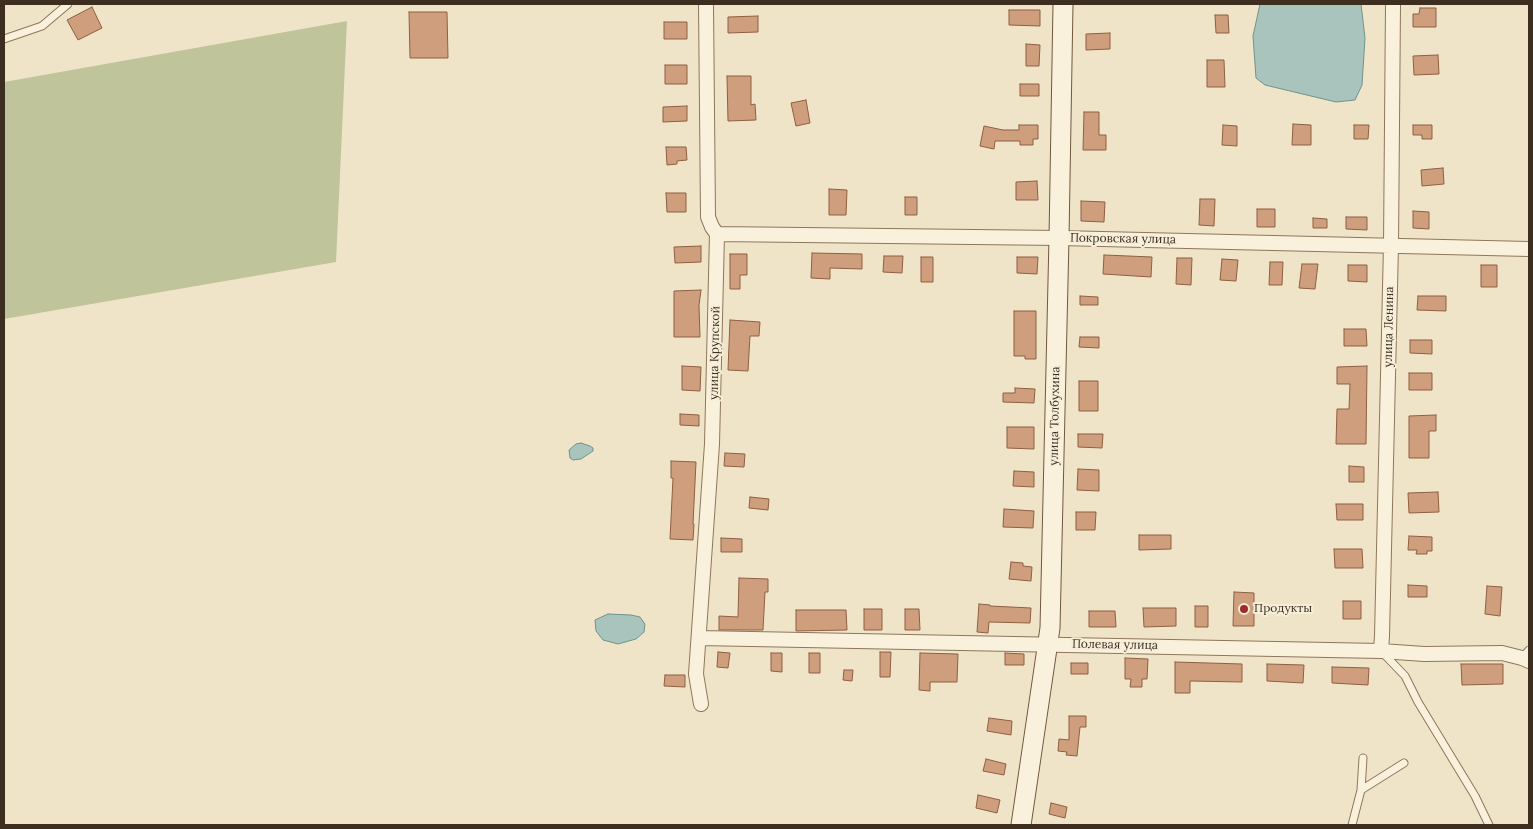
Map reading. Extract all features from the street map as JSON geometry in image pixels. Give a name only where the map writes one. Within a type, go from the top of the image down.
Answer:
[{"type":"main road","name":"улица Толбухина","points":[[1021,825],[1050,628],[1063,4]]},
{"type":"street","name":"улица Крупской","points":[[701,704],[696,674],[712,444],[717,234],[708,217],[706,4]]},
{"type":"street","name":"улица Ленина","points":[[1380,651],[1391,246],[1393,4]]},
{"type":"street","name":"Покровская улица","points":[[717,234],[1059,238],[1529,249]]},
{"type":"street","name":"Полевая улица","points":[[699,638],[1380,651],[1424,654],[1502,653],[1527,656]]},
{"type":"lane","points":[[4,39],[42,26],[68,4]]},
{"type":"lane","points":[[1380,651],[1405,676],[1418,702],[1475,796],[1489,825]]},
{"type":"lane","points":[[1352,825],[1361,790],[1363,758]]},
{"type":"lane","points":[[1361,790],[1404,763]]},
{"type":"green space","points":[[347,21],[336,262],[4,319],[4,82]]},
{"type":"water","points":[[1260,4],[1361,4],[1365,38],[1362,85],[1355,100],[1336,102],[1265,85],[1256,78],[1253,36]]},
{"type":"water","points":[[581,443],[593,448],[593,451],[581,459],[573,460],[570,458],[569,450],[576,444]]},
{"type":"water","points":[[608,614],[640,617],[645,624],[644,632],[636,639],[618,644],[603,640],[596,631],[595,620]]},
{"type":"building","points":[[92,7],[102,28],[78,40],[67,20]]},
{"type":"building","points":[[1420,8],[1436,8],[1436,27],[1413,27],[1413,14],[1419,14]]},
{"type":"building","points":[[1009,10],[1040,10],[1040,26],[1009,25]]},
{"type":"building","points":[[409,12],[447,12],[448,58],[410,58]]},
{"type":"building","points":[[1215,15],[1228,15],[1229,33],[1216,33]]},
{"type":"building","points":[[758,16],[758,32],[728,33],[728,17]]},
{"type":"building","points":[[664,22],[687,22],[687,39],[664,39]]},
{"type":"building","points":[[1110,33],[1110,49],[1086,50],[1086,34]]},
{"type":"building","points":[[1026,44],[1040,45],[1039,66],[1026,66]]},
{"type":"building","points":[[1438,55],[1439,74],[1414,75],[1413,56]]},
{"type":"building","points":[[1207,60],[1224,60],[1225,87],[1207,87]]},
{"type":"building","points":[[665,65],[687,65],[687,84],[665,84]]},
{"type":"building","points":[[727,76],[751,76],[751,105],[755,104],[756,120],[728,121]]},
{"type":"building","points":[[1020,84],[1039,84],[1039,96],[1020,96]]},
{"type":"building","points":[[806,100],[810,123],[796,126],[791,103]]},
{"type":"building","points":[[687,106],[687,121],[663,122],[663,107]]},
{"type":"building","points":[[1084,112],[1099,112],[1099,135],[1106,135],[1106,150],[1083,150]]},
{"type":"building","points":[[1293,124],[1311,125],[1311,145],[1292,145]]},
{"type":"building","points":[[1019,125],[1038,125],[1038,139],[1033,139],[1033,145],[1020,145],[1020,141],[995,141],[994,149],[980,146],[984,126],[1003,130],[1019,130]]},
{"type":"building","points":[[1223,125],[1237,126],[1237,146],[1222,145]]},
{"type":"building","points":[[1354,125],[1369,125],[1368,139],[1354,139]]},
{"type":"building","points":[[1413,125],[1432,125],[1432,139],[1422,139],[1422,135],[1413,135]]},
{"type":"building","points":[[666,147],[686,147],[687,160],[667,165]]},
{"type":"building","points":[[1443,168],[1444,184],[1422,186],[1421,170]]},
{"type":"building","points":[[1037,181],[1038,200],[1016,200],[1016,182]]},
{"type":"building","points":[[829,189],[847,190],[846,215],[829,215]]},
{"type":"building","points":[[666,193],[686,193],[686,212],[667,212]]},
{"type":"building","points":[[905,197],[917,197],[917,215],[905,215]]},
{"type":"building","points":[[1200,199],[1215,199],[1214,226],[1199,225]]},
{"type":"building","points":[[1081,201],[1105,202],[1104,222],[1081,221]]},
{"type":"building","points":[[1257,209],[1275,209],[1275,227],[1257,227]]},
{"type":"building","points":[[1413,211],[1429,212],[1429,229],[1413,228]]},
{"type":"building","points":[[1346,217],[1367,217],[1367,230],[1346,229]]},
{"type":"building","points":[[1313,218],[1327,219],[1327,228],[1313,228]]},
{"type":"building","points":[[701,246],[701,262],[675,263],[674,247]]},
{"type":"building","points":[[812,253],[862,254],[862,269],[830,268],[830,279],[811,278]]},
{"type":"building","points":[[730,254],[747,254],[747,275],[740,275],[740,289],[730,289]]},
{"type":"building","points":[[1104,255],[1152,257],[1151,277],[1103,274]]},
{"type":"building","points":[[884,256],[903,256],[902,273],[883,272]]},
{"type":"building","points":[[921,257],[933,257],[933,282],[921,282]]},
{"type":"building","points":[[1017,257],[1038,257],[1037,274],[1017,273]]},
{"type":"building","points":[[1177,258],[1192,258],[1191,285],[1176,284]]},
{"type":"building","points":[[1222,259],[1238,260],[1236,281],[1220,280]]},
{"type":"building","points":[[1270,262],[1283,262],[1282,285],[1269,285]]},
{"type":"building","points":[[1302,264],[1318,264],[1315,289],[1299,288]]},
{"type":"building","points":[[1348,265],[1367,265],[1367,282],[1348,281]]},
{"type":"building","points":[[1481,265],[1497,265],[1497,287],[1481,287]]},
{"type":"building","points":[[701,290],[699,305],[700,337],[674,337],[674,291]]},
{"type":"building","points":[[1080,296],[1098,297],[1098,305],[1080,305]]},
{"type":"building","points":[[1418,296],[1446,296],[1446,311],[1417,310]]},
{"type":"building","points":[[1014,311],[1036,311],[1036,359],[1014,356]]},
{"type":"building","points":[[730,320],[760,322],[759,336],[750,336],[748,371],[728,370]]},
{"type":"building","points":[[1344,329],[1366,329],[1367,346],[1344,346]]},
{"type":"building","points":[[1080,337],[1099,337],[1099,348],[1079,347]]},
{"type":"building","points":[[1410,340],[1432,340],[1432,354],[1410,353]]},
{"type":"building","points":[[682,366],[701,367],[700,391],[682,390]]},
{"type":"building","points":[[1367,366],[1366,444],[1336,444],[1337,409],[1349,409],[1350,384],[1337,384],[1337,367]]},
{"type":"building","points":[[1409,373],[1432,373],[1432,390],[1409,390]]},
{"type":"building","points":[[1079,381],[1098,381],[1098,411],[1079,411]]},
{"type":"building","points":[[1015,388],[1035,389],[1034,403],[1003,402],[1003,393],[1015,393]]},
{"type":"building","points":[[680,414],[699,415],[699,426],[680,425]]},
{"type":"building","points":[[1436,415],[1436,431],[1429,431],[1429,458],[1409,458],[1409,416]]},
{"type":"building","points":[[1007,427],[1034,427],[1034,449],[1007,448]]},
{"type":"building","points":[[1078,434],[1103,434],[1102,448],[1078,447]]},
{"type":"building","points":[[725,453],[745,454],[744,467],[724,466]]},
{"type":"building","points":[[671,461],[696,462],[693,540],[670,539],[673,478],[671,478]]},
{"type":"building","points":[[1349,466],[1364,467],[1364,482],[1349,482]]},
{"type":"building","points":[[1078,469],[1099,470],[1099,491],[1077,490]]},
{"type":"building","points":[[1014,471],[1034,472],[1034,487],[1013,486]]},
{"type":"building","points":[[1438,492],[1439,512],[1409,513],[1408,493]]},
{"type":"building","points":[[750,497],[769,499],[768,510],[749,508]]},
{"type":"building","points":[[1336,504],[1363,504],[1363,520],[1337,520]]},
{"type":"building","points":[[1004,509],[1034,511],[1033,528],[1003,527]]},
{"type":"building","points":[[1076,512],[1096,512],[1095,530],[1076,530]]},
{"type":"building","points":[[1139,535],[1171,535],[1171,549],[1139,550]]},
{"type":"building","points":[[1409,536],[1432,537],[1432,551],[1427,551],[1427,554],[1416,554],[1417,550],[1408,550]]},
{"type":"building","points":[[721,538],[742,539],[742,552],[721,552]]},
{"type":"building","points":[[1334,549],[1362,549],[1363,568],[1335,568]]},
{"type":"building","points":[[1011,562],[1023,563],[1023,566],[1032,567],[1031,581],[1009,579]]},
{"type":"building","points":[[739,578],[768,579],[768,592],[765,592],[763,630],[719,630],[719,616],[738,617]]},
{"type":"building","points":[[1408,585],[1427,586],[1427,597],[1408,597]]},
{"type":"building","points":[[1487,586],[1502,587],[1500,616],[1485,614]]},
{"type":"building","name":"Продукты","points":[[1234,592],[1254,593],[1254,626],[1233,626]]},
{"type":"building","points":[[1343,601],[1361,601],[1361,619],[1343,619]]},
{"type":"building","points":[[979,604],[1031,608],[1030,623],[989,622],[988,633],[977,632]]},
{"type":"building","points":[[1195,606],[1208,606],[1208,627],[1195,627]]},
{"type":"building","points":[[1143,608],[1176,608],[1176,626],[1144,627]]},
{"type":"building","points":[[864,609],[882,609],[882,630],[864,630]]},
{"type":"building","points":[[905,609],[919,609],[920,630],[905,630]]},
{"type":"building","points":[[796,610],[846,610],[847,630],[796,631]]},
{"type":"building","points":[[1089,611],[1115,611],[1116,627],[1089,627]]},
{"type":"building","points":[[718,652],[730,653],[728,668],[717,667]]},
{"type":"building","points":[[880,652],[891,652],[890,677],[880,677]]},
{"type":"building","points":[[771,653],[782,653],[782,672],[771,671]]},
{"type":"building","points":[[809,653],[820,653],[820,673],[809,673]]},
{"type":"building","points":[[920,653],[958,654],[957,682],[930,682],[930,691],[919,690]]},
{"type":"building","points":[[1005,653],[1024,654],[1024,665],[1005,665]]},
{"type":"building","points":[[1125,658],[1148,659],[1147,679],[1142,679],[1142,687],[1130,687],[1131,679],[1125,679]]},
{"type":"building","points":[[1175,662],[1242,664],[1242,682],[1190,681],[1190,693],[1175,693]]},
{"type":"building","points":[[1071,663],[1088,663],[1088,674],[1071,674]]},
{"type":"building","points":[[1267,664],[1304,665],[1303,683],[1267,681]]},
{"type":"building","points":[[1461,664],[1503,664],[1503,684],[1462,685]]},
{"type":"building","points":[[1332,667],[1369,668],[1368,685],[1332,683]]},
{"type":"building","points":[[844,670],[853,670],[852,681],[843,680]]},
{"type":"building","points":[[665,675],[685,675],[685,687],[664,686]]},
{"type":"building","points":[[1069,716],[1086,716],[1086,727],[1080,727],[1077,756],[1066,755],[1067,752],[1058,751],[1059,739],[1069,740]]},
{"type":"building","points":[[989,718],[1012,721],[1011,735],[987,731]]},
{"type":"building","points":[[986,759],[1006,764],[1004,775],[983,771]]},
{"type":"building","points":[[978,795],[1000,800],[997,813],[976,808]]},
{"type":"building","points":[[1051,803],[1067,807],[1065,818],[1049,814]]},
{"type":"place","name":"Продукты","points":[[1244,609]]}]
